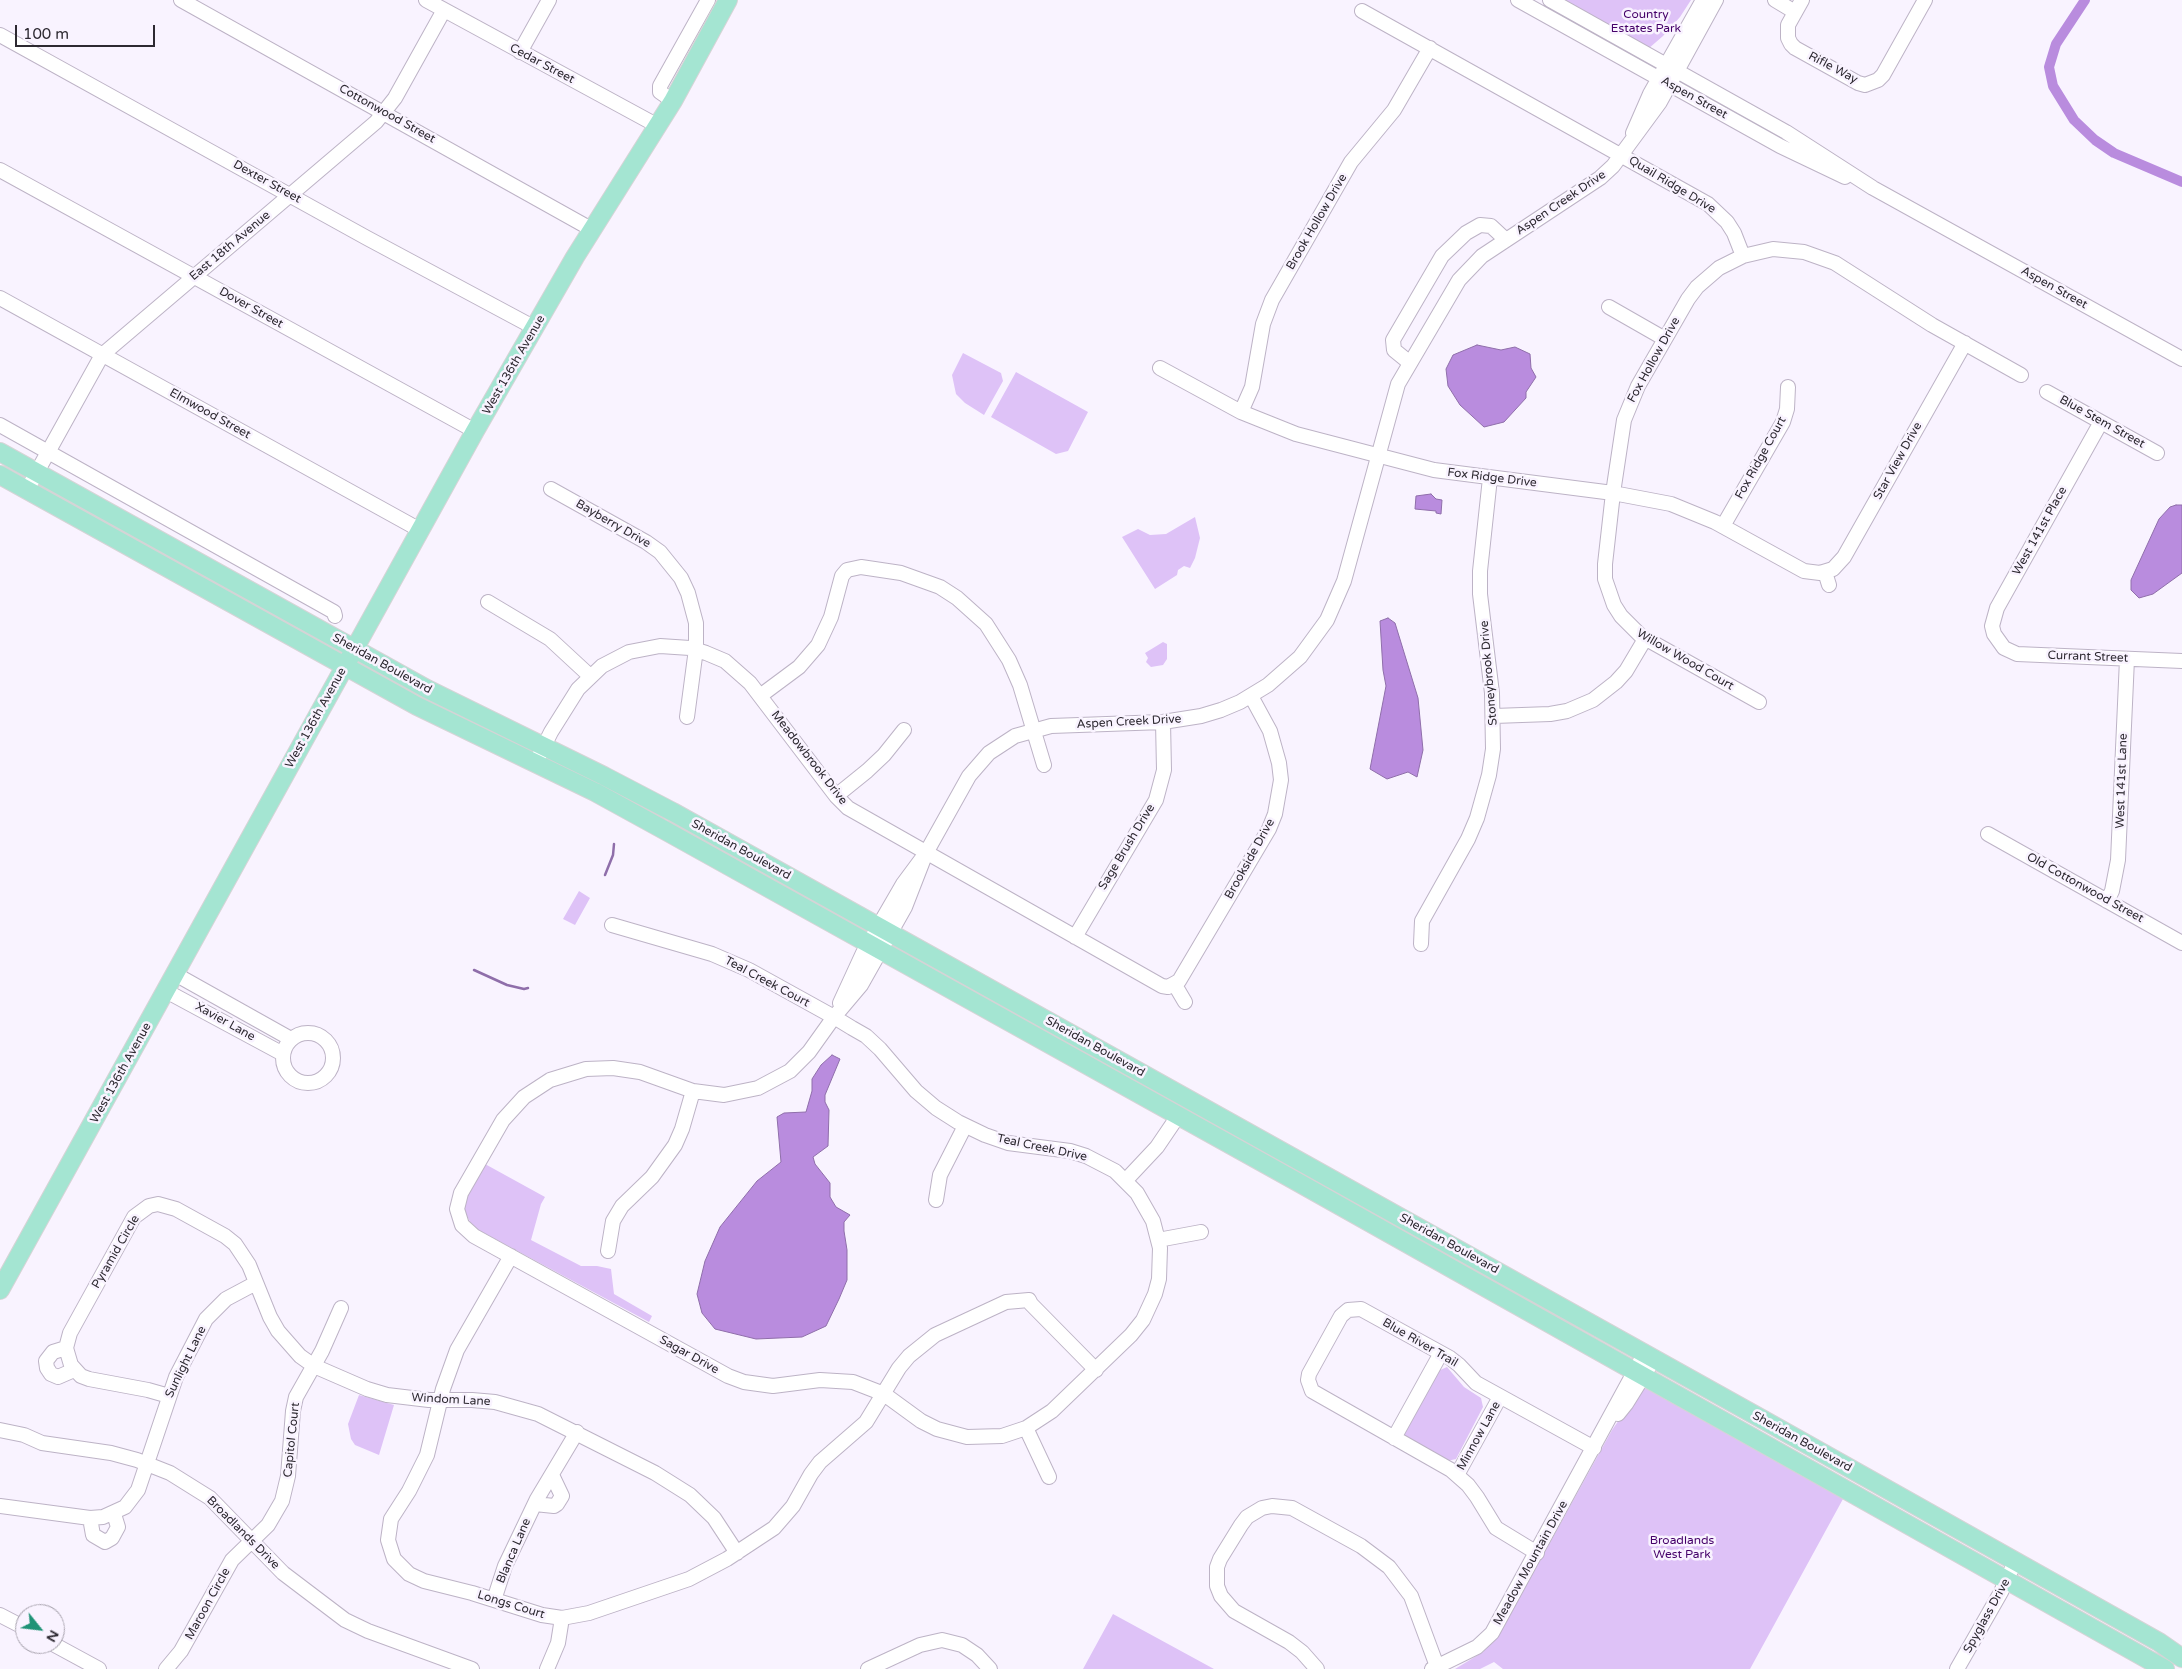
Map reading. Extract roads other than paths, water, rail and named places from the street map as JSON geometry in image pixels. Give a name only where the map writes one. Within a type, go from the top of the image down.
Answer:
[{"type":"main road","name":"West 136th Avenue","points":[[0,1290],[475,431],[592,229],[673,101],[728,0]]},
{"type":"main road","name":"Sheridan Boulevard","points":[[0,452],[456,704],[544,746],[673,812],[2159,1642],[2182,1658]]},
{"type":"main road","name":"Sheridan Boulevard","points":[[0,475],[442,720],[603,797],[1294,1180],[2165,1669]]},
{"type":"street","name":"Cottonwood Street","points":[[182,0],[592,229]]},
{"type":"street","name":"Cedar Street","points":[[426,0],[658,126]]},
{"type":"street","points":[[520,52],[549,0]]},
{"type":"street","points":[[673,101],[660,92],[660,86],[708,0]]},
{"type":"street","name":"Aspen Street","points":[[1518,0],[1780,146],[1853,181],[1873,188]]},
{"type":"street","name":"Aspen Street","points":[[1550,0],[1786,132],[1856,175],[1873,188],[2182,359]]},
{"type":"street","points":[[1672,68],[1703,0]]},
{"type":"street","points":[[1672,68],[1716,0]]},
{"type":"street","name":"Rifle Way","points":[[1775,0],[1799,6],[1787,32],[1791,44],[1795,48],[1858,83],[1866,85],[1878,80],[1883,75],[1925,0]]},
{"type":"street","name":"East 18th Avenue","points":[[27,490],[102,355],[376,122],[395,98],[444,10]]},
{"type":"street","name":"Quail Ridge Drive","points":[[1362,11],[1708,204],[1718,212],[1734,233],[1743,256]]},
{"type":"street","name":"Dexter Street","points":[[0,35],[535,328]]},
{"type":"street","name":"Brook Hollow Drive","points":[[1241,412],[1252,387],[1263,324],[1272,300],[1351,162],[1394,110],[1430,48]]},
{"type":"street","name":"Aspen Creek Drive","points":[[511,1256],[468,1232],[453,1220],[461,1193],[498,1128],[524,1097],[550,1080],[586,1069],[614,1068],[640,1072],[693,1091],[715,1094],[746,1092],[772,1082],[798,1065],[834,1018],[848,983],[884,930],[903,884],[926,853],[969,776],[978,764],[1002,744],[1034,729],[1051,726],[1163,722],[1200,716],[1221,710],[1251,696],[1279,676],[1300,657],[1327,620],[1344,581],[1395,392],[1460,280],[1482,256],[1600,178],[1621,155],[1651,116],[1664,82],[1672,68]]},
{"type":"street","name":"Dover Street","points":[[0,170],[475,431]]},
{"type":"street","name":"Aspen Creek Drive","points":[[1410,364],[1394,350],[1393,340],[1442,256],[1466,232],[1480,225],[1491,226],[1506,240]]},
{"type":"street","points":[[1743,256],[1758,251],[1789,249],[1819,256],[1835,263],[2021,375]]},
{"type":"street","name":"Fox Hollow Drive","points":[[1613,493],[1624,420],[1638,386],[1697,287],[1719,268],[1743,256]]},
{"type":"street","name":"Elmwood Street","points":[[0,298],[420,530]]},
{"type":"street","points":[[1609,307],[1665,339]]},
{"type":"street","name":"Star View Drive","points":[[1827,579],[1844,557],[1965,343]]},
{"type":"street","name":"Fox Ridge Drive","points":[[1160,368],[1241,412],[1296,434],[1378,456],[1434,470],[1613,493],[1671,504],[1723,526],[1804,571],[1827,579]]},
{"type":"street","name":"Fox Ridge Court","points":[[1723,526],[1783,422],[1787,409],[1788,387]]},
{"type":"street","name":"Blue Stem Street","points":[[2047,392],[2157,453]]},
{"type":"street","name":"West 141st Place","points":[[1998,642],[1992,626],[1997,608],[2101,422]]},
{"type":"street","name":"Sheridan Boulevard","points":[[0,425],[334,612],[335,616]]},
{"type":"street","name":"Stoneybrook Drive","points":[[1421,944],[1422,921],[1468,839],[1484,797],[1493,749],[1494,716],[1480,594],[1480,571],[1490,478]]},
{"type":"street","name":"Bayberry Drive","points":[[550,489],[646,542],[670,564],[681,578],[693,608],[696,623],[696,649],[687,717]]},
{"type":"street","name":"Willow Wood Court","points":[[1613,493],[1605,564],[1607,585],[1614,605],[1621,616],[1630,627],[1645,638],[1759,702]]},
{"type":"street","points":[[760,696],[808,657],[825,631],[842,576],[848,570],[861,567],[875,568],[921,579],[947,592],[973,611],[996,638],[1009,660],[1020,685],[1044,765]]},
{"type":"street","points":[[488,602],[550,639],[590,676]]},
{"type":"street","points":[[1494,716],[1550,714],[1567,711],[1593,700],[1616,682],[1626,670],[1645,638]]},
{"type":"street","name":"Currant Street","points":[[1998,642],[2010,652],[2017,654],[2182,661]]},
{"type":"street","name":"Meadowbrook Drive","points":[[535,764],[578,689],[590,676],[617,657],[644,648],[675,646],[696,649],[724,662],[739,672],[760,696],[836,796],[861,817],[1162,986],[1175,985]]},
{"type":"street","name":"West 141st Lane","points":[[2107,901],[2112,891],[2118,860],[2127,659]]},
{"type":"street","name":"Brookside Drive","points":[[1175,985],[1269,829],[1275,814],[1281,780],[1280,763],[1270,731],[1251,696]]},
{"type":"street","name":"Sage Brush Drive","points":[[1075,937],[1156,800],[1164,770],[1163,722]]},
{"type":"street","points":[[836,796],[873,766],[904,730]]},
{"type":"street","name":"Old Cottonwood Street","points":[[1988,834],[2182,943]]},
{"type":"street","name":"Teal Creek Court","points":[[612,925],[712,954],[733,962],[834,1018]]},
{"type":"street","name":"Xavier Lane","points":[[175,974],[291,1039]]},
{"type":"street","points":[[1175,985],[1184,1002]]},
{"type":"street","name":"Xavier Lane","points":[[166,991],[283,1054]]},
{"type":"street","name":"Teal Creek Drive","points":[[834,1018],[870,1040],[916,1091],[936,1108],[965,1126],[1008,1142],[1070,1151],[1101,1162],[1126,1180],[1146,1206],[1158,1240],[1159,1278],[1150,1306],[1131,1335],[1096,1370]]},
{"type":"street","points":[[314,1033],[328,1042],[334,1057],[329,1073],[323,1079],[308,1084],[296,1080],[286,1069],[283,1054],[291,1039],[298,1035],[314,1033]]},
{"type":"street","points":[[608,1251],[612,1221],[622,1206],[658,1170],[674,1145],[682,1129],[693,1091]]},
{"type":"street","points":[[1126,1180],[1157,1148],[1178,1116]]},
{"type":"street","points":[[936,1200],[940,1175],[965,1126]]},
{"type":"street","name":"Pyramid Circle","points":[[66,1348],[70,1333],[134,1217],[149,1206],[166,1205],[225,1236],[243,1254],[256,1283]]},
{"type":"street","points":[[1158,1240],[1201,1232]]},
{"type":"street","name":"Sagar Drive","points":[[511,1256],[736,1379],[759,1385],[773,1386],[820,1380],[836,1380],[853,1382],[884,1394]]},
{"type":"street","name":"Longs Court","points":[[511,1256],[457,1350],[441,1400],[427,1454],[412,1485],[391,1519],[388,1530],[390,1550],[400,1567],[424,1581],[542,1615],[562,1618],[589,1613],[689,1579],[737,1553],[774,1528],[785,1517],[820,1462],[860,1428],[884,1394]]},
{"type":"street","name":"Windom Lane","points":[[256,1283],[278,1331],[294,1350],[314,1366],[367,1390],[387,1395],[408,1399],[472,1400],[517,1407],[538,1414],[577,1432],[654,1473],[690,1495],[714,1518],[737,1553]]},
{"type":"street","name":"Sunlight Lane","points":[[148,1464],[176,1377],[206,1319],[226,1298],[256,1283]]},
{"type":"street","points":[[1029,1300],[1096,1370],[1052,1411],[1026,1428],[1002,1436],[984,1438],[952,1434],[922,1421],[884,1394],[899,1368],[922,1344],[935,1335],[1006,1302],[1014,1301],[1029,1300]]},
{"type":"street","name":"Capitol Court","points":[[251,1540],[268,1524],[282,1501],[288,1476],[293,1411],[301,1386],[322,1351],[341,1308]]},
{"type":"street","name":"Blue River Trail","points":[[1537,1553],[1496,1528],[1477,1497],[1457,1475],[1394,1438],[1308,1393],[1309,1374],[1343,1309],[1361,1309],[1441,1353],[1459,1364],[1476,1382],[1500,1397],[1594,1448]]},
{"type":"street","points":[[74,1370],[58,1377],[51,1374],[47,1368],[46,1361],[52,1352],[66,1348],[67,1357],[74,1370],[89,1380],[148,1390],[169,1396]]},
{"type":"street","points":[[1394,1438],[1441,1353]]},
{"type":"street","name":"Meadow Mountain Drive","points":[[1436,1668],[1477,1647],[1492,1633],[1604,1430],[1649,1357]]},
{"type":"street","name":"Minnow Lane","points":[[1457,1475],[1500,1397]]},
{"type":"street","points":[[1026,1428],[1049,1477]]},
{"type":"street","name":"Broadlands Drive","points":[[0,1430],[24,1435],[42,1443],[111,1454],[148,1464],[170,1473],[210,1498],[299,1586],[345,1620],[376,1634],[472,1669]]},
{"type":"street","name":"Blanca Lane","points":[[494,1600],[505,1566],[535,1504],[577,1432]]},
{"type":"street","points":[[0,1506],[90,1518],[114,1514],[133,1499],[148,1464]]},
{"type":"street","name":"Blanca Lane","points":[[535,1504],[554,1506],[562,1496],[552,1475]]},
{"type":"street","points":[[1317,1669],[1302,1652],[1289,1642],[1234,1611],[1212,1587],[1220,1559],[1253,1506],[1292,1508],[1376,1556],[1401,1581],[1411,1596],[1436,1668]]},
{"type":"street","points":[[90,1518],[94,1535],[105,1542],[112,1538],[118,1527],[114,1514]]},
{"type":"street","name":"Maroon Circle","points":[[166,1669],[182,1651],[232,1560],[251,1540]]},
{"type":"street","name":"Spyglass Drive","points":[[1958,1669],[2015,1562]]},
{"type":"street","points":[[0,1615],[15,1623]]},
{"type":"street","points":[[547,1669],[558,1643],[562,1618]]},
{"type":"street","points":[[868,1669],[920,1645],[942,1640],[962,1645],[977,1655],[990,1669]]},
{"type":"street","points":[[65,1651],[99,1669]]},
{"type":"waterway","points":[[2085,0],[2056,44],[2049,67],[2053,86],[2074,120],[2095,140],[2114,153],[2182,182]]},
{"type":"waterway","points":[[605,875],[613,855],[614,844]]},
{"type":"waterway","points":[[474,970],[507,985],[524,989],[528,988]]},
{"type":"park label","name":"Country Estates Park","points":[[1646,22]]},
{"type":"park label","name":"Broadlands West Park","points":[[1682,1548]]}]
